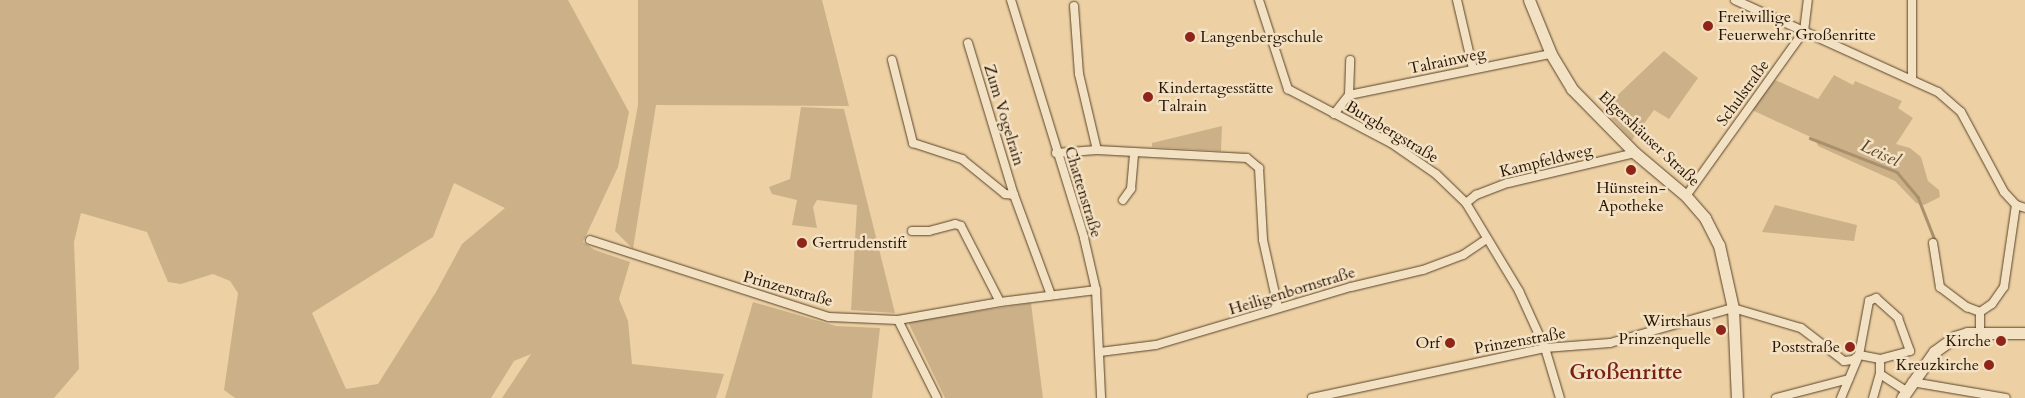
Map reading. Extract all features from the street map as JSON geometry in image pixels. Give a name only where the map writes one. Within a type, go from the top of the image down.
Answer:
[{"type":"street","name":"Chattenstraße","points":[[1011,0],[1056,153],[1084,238],[1096,290],[1101,398]]},
{"type":"street","name":"Burgbergstraße","points":[[1259,0],[1288,89],[1390,143],[1428,169],[1466,203],[1519,291],[1545,348],[1560,398]]},
{"type":"street","points":[[1457,0],[1473,69]]},
{"type":"street","name":"Elgershäuser Straße","points":[[1529,0],[1551,54],[1572,89],[1635,153],[1686,196],[1705,218],[1719,245],[1733,308],[1737,398]]},
{"type":"street","points":[[1735,0],[1938,92],[1961,112],[2004,192],[2016,205],[2025,208]]},
{"type":"street","name":"Schulstraße","points":[[1686,196],[1804,31],[1808,0]]},
{"type":"street","points":[[1912,0],[1912,79]]},
{"type":"street","points":[[1074,6],[1079,74],[1097,150]]},
{"type":"street","name":"Zum Vogelrain","points":[[968,43],[1014,195],[1051,295]]},
{"type":"street","name":"Talrainweg","points":[[1349,95],[1551,54]]},
{"type":"street","name":"Zum Vogelrain","points":[[892,60],[913,143],[962,159],[1005,194],[1014,195]]},
{"type":"street","points":[[1334,114],[1349,95],[1350,60]]},
{"type":"street","points":[[1056,153],[1097,150],[1247,158],[1259,168],[1263,240],[1278,307]]},
{"type":"street","points":[[1123,200],[1131,189],[1134,152]]},
{"type":"street","name":"Kampfeldweg","points":[[1466,203],[1476,195],[1508,183],[1635,153]]},
{"type":"street","points":[[1980,312],[1992,304],[2004,287],[2016,205]]},
{"type":"street","points":[[912,231],[929,231],[955,224],[961,226],[1000,302]]},
{"type":"street","name":"Heiligenbornstraße","points":[[1100,352],[1156,345],[1278,307],[1423,270],[1463,255],[1486,239]]},
{"type":"street","name":"Prinzenstraße","points":[[590,240],[829,317],[898,320],[1000,302],[1096,290]]},
{"type":"street","points":[[1933,243],[1940,287],[1967,307],[1980,312]]},
{"type":"street","points":[[1841,398],[1859,355],[1870,298],[1882,300],[1898,318],[1910,351],[1880,359],[1859,355]]},
{"type":"street","points":[[1733,308],[1801,328],[1844,360],[1853,360],[1859,355]]},
{"type":"street","name":"Prinzenstraße","points":[[1312,398],[1545,348],[1610,343],[1733,308]]},
{"type":"street","points":[[1980,312],[1980,333]]},
{"type":"street","points":[[898,320],[937,398]]},
{"type":"street","points":[[1906,390],[1934,352],[1944,343],[1967,333],[2025,333]]},
{"type":"street","points":[[1873,398],[1880,374],[1880,359]]},
{"type":"street","points":[[1880,374],[1906,390],[2006,398]]},
{"type":"street","points":[[1776,398],[1849,380]]},
{"type":"shaded area","points":[[0,0],[568,0],[629,112],[618,167],[583,242],[595,250],[630,262],[619,299],[628,321],[632,364],[724,374],[716,398],[502,398],[531,354],[514,361],[491,398],[235,398],[224,390],[238,293],[230,281],[213,274],[181,284],[168,282],[147,232],[81,213],[74,242],[79,369],[54,398],[0,398]],"holes":[[[454,183],[505,208],[462,244],[436,292],[378,384],[346,389],[312,313],[433,237]]]},
{"type":"shaded area","points":[[638,0],[822,0],[849,106],[656,105],[633,249],[615,231],[638,105]]},
{"type":"shaded area","points":[[1664,51],[1698,78],[1669,119],[1654,110],[1632,140],[1603,109]]},
{"type":"shaded area","points":[[1834,75],[1853,85],[1855,81],[1902,101],[1898,108],[1913,118],[1896,144],[1910,148],[1921,157],[1928,181],[1939,190],[1940,197],[1924,205],[1916,203],[1895,181],[1818,146],[1815,139],[1752,110],[1775,80],[1818,99]]},
{"type":"shaded area","points":[[801,107],[844,109],[895,313],[851,310],[857,205],[817,200],[813,207],[817,228],[792,225],[797,200],[772,194],[769,187],[790,179]]},
{"type":"shaded area","points":[[1222,126],[1221,151],[1152,147],[1152,143]]},
{"type":"shaded area","points":[[1775,205],[1857,225],[1854,241],[1762,232]]},
{"type":"shaded area","points":[[753,302],[836,326],[880,328],[872,398],[725,398]]},
{"type":"shaded area","points":[[1031,303],[1043,398],[945,398],[908,322]]},
{"type":"waterway","name":"Leisel","points":[[1810,138],[1897,172],[1918,197],[1935,240]]},
{"type":"place","name":"Freiwillige Feuerwehr Großenritte","points":[[1708,26]]},
{"type":"place","name":"Langenbergschule","points":[[1190,37]]},
{"type":"place","name":"Kindertagesstätte Talrain","points":[[1148,97]]},
{"type":"place","name":"Hünstein- Apotheke","points":[[1631,170]]},
{"type":"place","name":"Gertrudenstift","points":[[802,243]]},
{"type":"place","name":"Wirtshaus Prinzenquelle","points":[[1721,330]]},
{"type":"place","name":"Kirche","points":[[2001,341]]},
{"type":"place","name":"Orf","points":[[1450,343]]},
{"type":"place","name":"Poststraße","points":[[1850,347]]},
{"type":"place","name":"Kreuzkirche","points":[[1989,365]]},
{"type":"district","name":"Großenritte","points":[[1626,373]]}]
